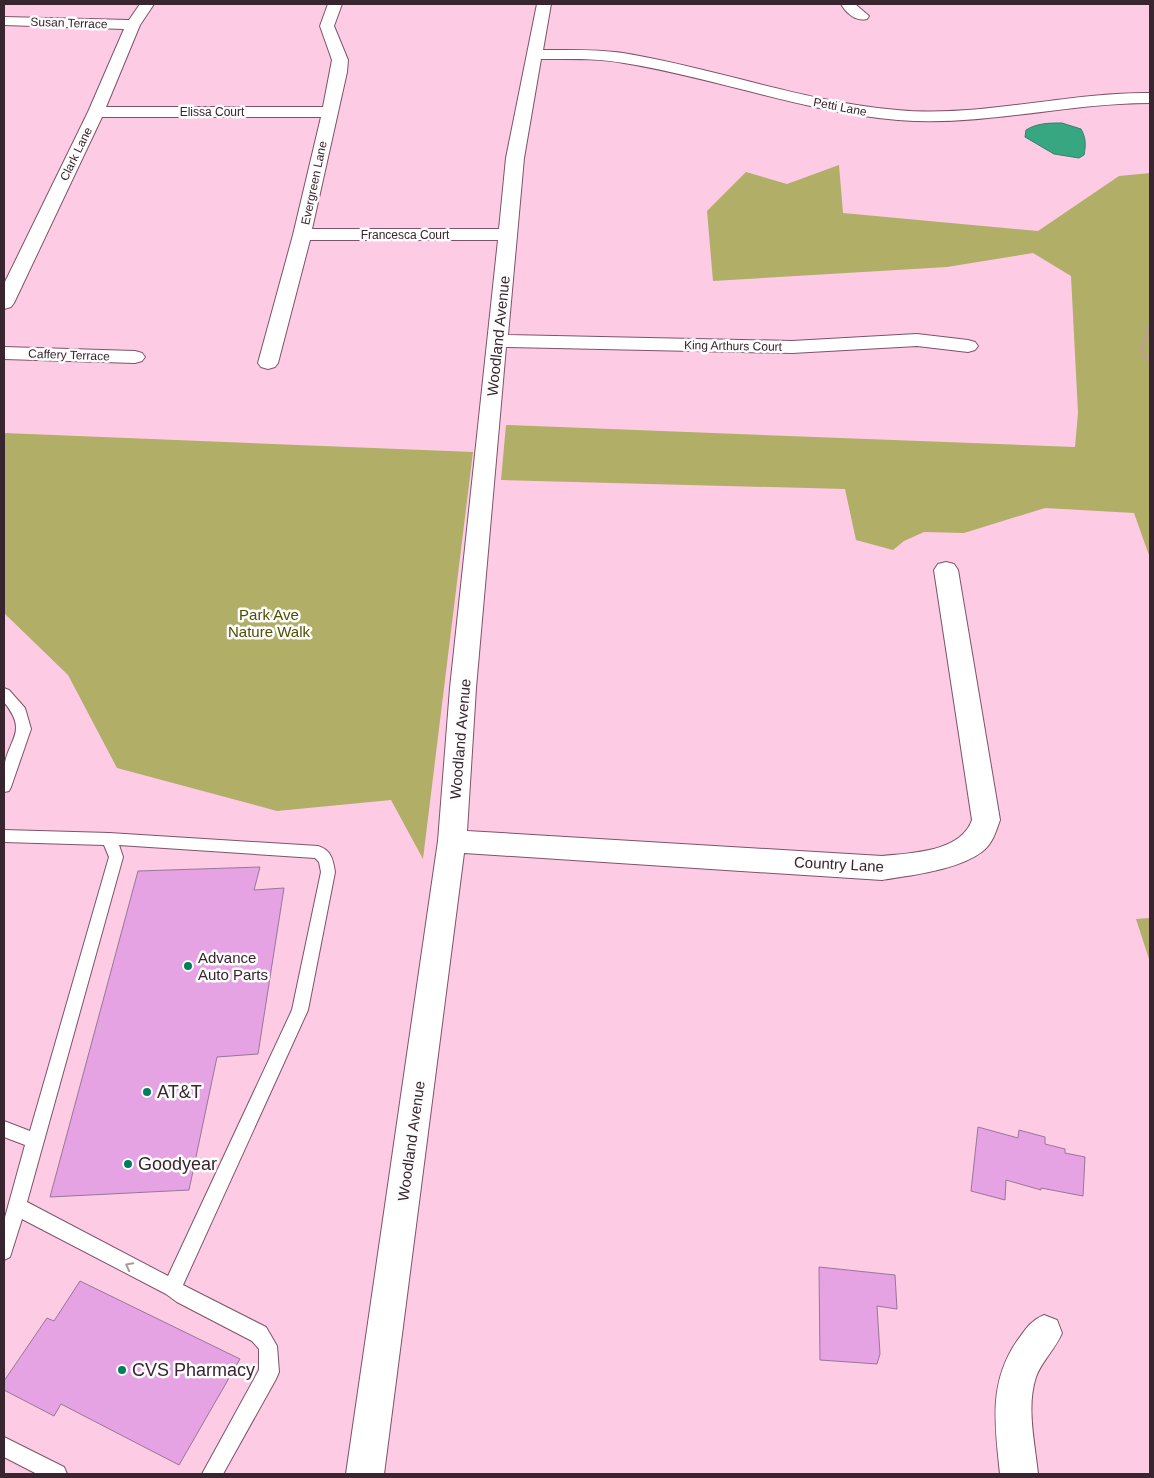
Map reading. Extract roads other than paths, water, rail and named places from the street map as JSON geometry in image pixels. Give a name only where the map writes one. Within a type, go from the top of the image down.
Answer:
[{"type":"street","name":"Clark Lane","points":[[4,303],[96,112],[133,25],[146,4]]},
{"type":"street","name":"Evergreen Lane","points":[[268,363],[302,235],[339,72],[340,60],[327,26],[335,4]]},
{"type":"street","name":"Woodland Avenue","points":[[365,1474],[452,841],[463,688],[515,158],[544,4]]},
{"type":"street","points":[[848,4],[851,9],[862,16]]},
{"type":"street","name":"Susan Terrace","points":[[4,21],[133,25]]},
{"type":"street","name":"Petti Lane","points":[[534,54],[623,57],[834,106],[901,116],[961,116],[1091,100],[1150,98]]},
{"type":"street","name":"Elissa Court","points":[[96,112],[329,112]]},
{"type":"street","name":"Francesca Court","points":[[302,235],[508,234]]},
{"type":"street","name":"King Arthurs Court","points":[[497,341],[792,347],[916,340],[968,346]]},
{"type":"street","name":"Caffery Terrace","points":[[4,353],[135,357]]},
{"type":"street","name":"Country Lane","points":[[452,841],[882,868],[929,861],[966,847],[981,836],[986,820],[946,570]]},
{"type":"street","points":[[1019,1474],[1013,1408],[1019,1369],[1044,1332]]},
{"type":"lane","points":[[4,693],[20,712],[24,730],[4,787]]},
{"type":"lane","points":[[4,836],[108,839],[318,852],[326,859],[328,872],[300,1010],[172,1288]]},
{"type":"lane","points":[[4,1252],[116,858],[108,839]]},
{"type":"lane","points":[[4,1129],[35,1141]]},
{"type":"lane","points":[[16,1206],[172,1288],[183,1296],[259,1334],[268,1346],[269,1372],[212,1474]]},
{"type":"lane","points":[[4,1447],[57,1474]]},
{"type":"place","name":"Advance Auto Parts","points":[[188,966]]},
{"type":"place","name":"AT&T","points":[[147,1092]]},
{"type":"place","name":"Goodyear","points":[[128,1164]]},
{"type":"place","name":"CVS Pharmacy","points":[[122,1370]]},
{"type":"park label","name":"Park Ave Nature Walk","points":[[269,622]]}]
